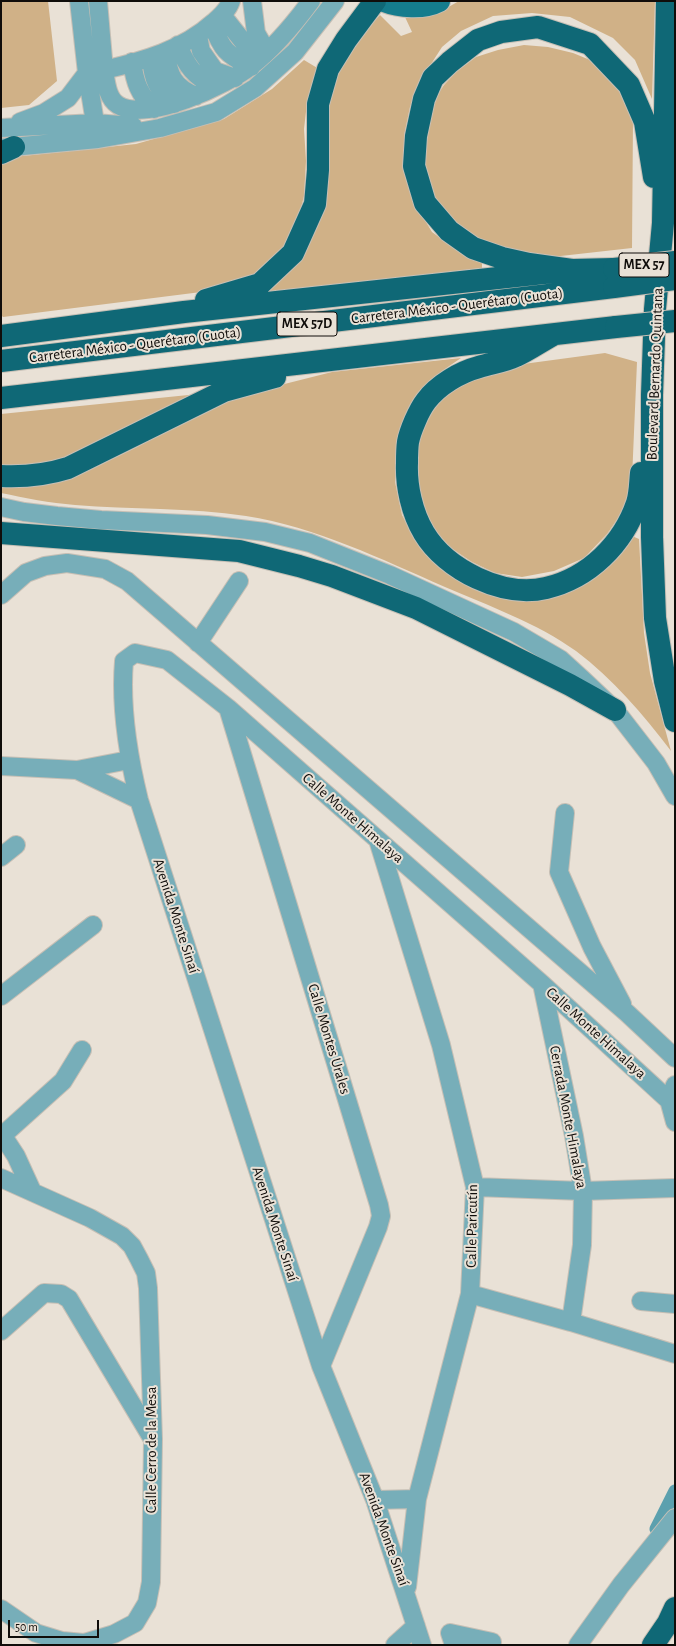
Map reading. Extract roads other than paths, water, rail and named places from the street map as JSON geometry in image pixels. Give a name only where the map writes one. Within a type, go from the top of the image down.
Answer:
[{"type":"highway","points":[[184,312],[206,300],[260,284],[293,253],[315,204],[318,170],[318,104],[328,69],[346,40],[374,1]]},
{"type":"highway","name":"Boulevard Bernardo Quintana","points":[[667,1],[663,223],[655,309],[652,395],[652,537],[655,618],[665,681],[675,721]]},
{"type":"highway","points":[[572,270],[528,264],[502,258],[473,248],[449,231],[425,203],[414,166],[416,136],[424,99],[433,78],[450,62],[478,40],[501,32],[538,27],[590,44],[629,85],[645,122],[654,181],[663,223]]},
{"type":"highway","name":"Carretera México - Querétaro (Cuota)","points":[[1,361],[400,313],[614,278],[675,262]]},
{"type":"highway","name":"Carretera México - Querétaro (Cuota)","points":[[1,336],[184,312],[572,270],[614,278],[675,280]]},
{"type":"highway","points":[[184,312],[230,316],[375,309],[400,313]]},
{"type":"highway","points":[[1,398],[194,374],[675,321]]},
{"type":"highway","points":[[1,323],[12,326],[50,329]]},
{"type":"highway","points":[[553,335],[517,356],[504,361],[468,370],[445,384],[426,401],[410,436],[408,442],[406,477],[413,508],[424,533],[440,553],[462,570],[490,584],[518,589],[545,588],[573,579],[599,562],[621,536],[637,502],[652,395]]},
{"type":"highway","points":[[1,476],[53,473],[68,468],[211,397],[258,380],[329,366],[392,358],[420,350]]},
{"type":"highway","points":[[1,408],[112,393],[194,374]]},
{"type":"highway","points":[[1,533],[239,551],[299,566],[332,576],[416,608],[570,685],[615,710]]},
{"type":"highway","points":[[653,1645],[668,1623],[675,1608]]},
{"type":"main road","points":[[384,1],[411,6],[434,4],[439,1]]},
{"type":"street","points":[[79,1],[96,72],[108,93],[118,105],[128,109],[154,109],[174,104],[196,96],[235,78],[261,58],[296,21],[311,1]]},
{"type":"street","points":[[97,131],[96,72],[98,1]]},
{"type":"street","points":[[252,1],[261,58]]},
{"type":"street","points":[[3,128],[97,131],[160,128],[216,112],[255,88],[295,52],[335,1]]},
{"type":"street","points":[[3,128],[56,106],[68,98],[96,72],[165,52],[198,36],[224,12]]},
{"type":"street","points":[[224,12],[256,33]]},
{"type":"street","points":[[224,12],[245,44],[261,58]]},
{"type":"street","points":[[198,36],[201,51],[215,71],[235,78]]},
{"type":"street","points":[[165,52],[184,59],[200,79],[215,87]]},
{"type":"street","points":[[165,52],[171,78],[185,92],[196,96]]},
{"type":"street","points":[[165,52],[152,74],[156,86],[174,104]]},
{"type":"street","points":[[132,62],[134,78],[140,93],[154,109]]},
{"type":"street","points":[[5,149],[97,131]]},
{"type":"street","points":[[1,507],[58,516],[101,520],[207,525],[265,532],[310,543],[390,575],[514,632],[560,660],[582,678],[615,710],[656,763],[675,796]]},
{"type":"street","points":[[1,595],[26,573],[45,566],[67,563],[105,569],[127,582],[627,1013],[675,1058]]},
{"type":"street","points":[[198,643],[238,581]]},
{"type":"street","name":"Calle Monte Himalaya","points":[[138,800],[129,760],[122,681],[124,661],[135,652],[167,660],[228,708],[673,1097]]},
{"type":"street","name":"Calle Montes Urales","points":[[228,708],[381,1216],[378,1228],[321,1366]]},
{"type":"street","points":[[1,766],[78,770],[129,760]]},
{"type":"street","points":[[78,770],[138,800]]},
{"type":"street","name":"Avenida Monte Sinaí","points":[[138,800],[321,1366],[375,1500],[407,1594],[422,1645]]},
{"type":"street","points":[[566,813],[559,872],[592,947],[627,1013]]},
{"type":"street","name":"Calle Paricutín","points":[[378,840],[440,1045],[475,1187],[470,1294],[417,1499],[407,1594]]},
{"type":"street","points":[[1,857],[16,845]]},
{"type":"street","points":[[1,996],[93,925]]},
{"type":"street","name":"Cerrada Monte Himalaya","points":[[542,984],[574,1136],[583,1191],[582,1245],[571,1322]]},
{"type":"street","points":[[32,1191],[16,1156],[2,1134],[63,1081],[82,1050]]},
{"type":"street","points":[[673,1097],[675,1122]]},
{"type":"street","points":[[2,1179],[19,1164]]},
{"type":"street","name":"Calle Cerro de la Mesa","points":[[1,1609],[36,1633],[62,1641],[84,1643],[114,1634],[135,1623],[147,1603],[151,1582],[153,1439],[148,1288],[146,1273],[132,1246],[122,1236],[90,1218],[2,1179]]},
{"type":"street","points":[[475,1187],[583,1191],[675,1188]]},
{"type":"street","points":[[1,1331],[44,1294],[61,1294],[69,1299],[153,1439]]},
{"type":"street","points":[[470,1294],[675,1352]]},
{"type":"street","points":[[641,1301],[675,1304]]},
{"type":"street","points":[[375,1500],[417,1499]]},
{"type":"street","points":[[578,1645],[621,1585],[675,1518]]},
{"type":"street","points":[[395,1645],[416,1626]]},
{"type":"street","points":[[454,1645],[450,1633],[492,1642],[491,1645]]},
{"type":"waterway","points":[[656,1529],[675,1491]]}]
